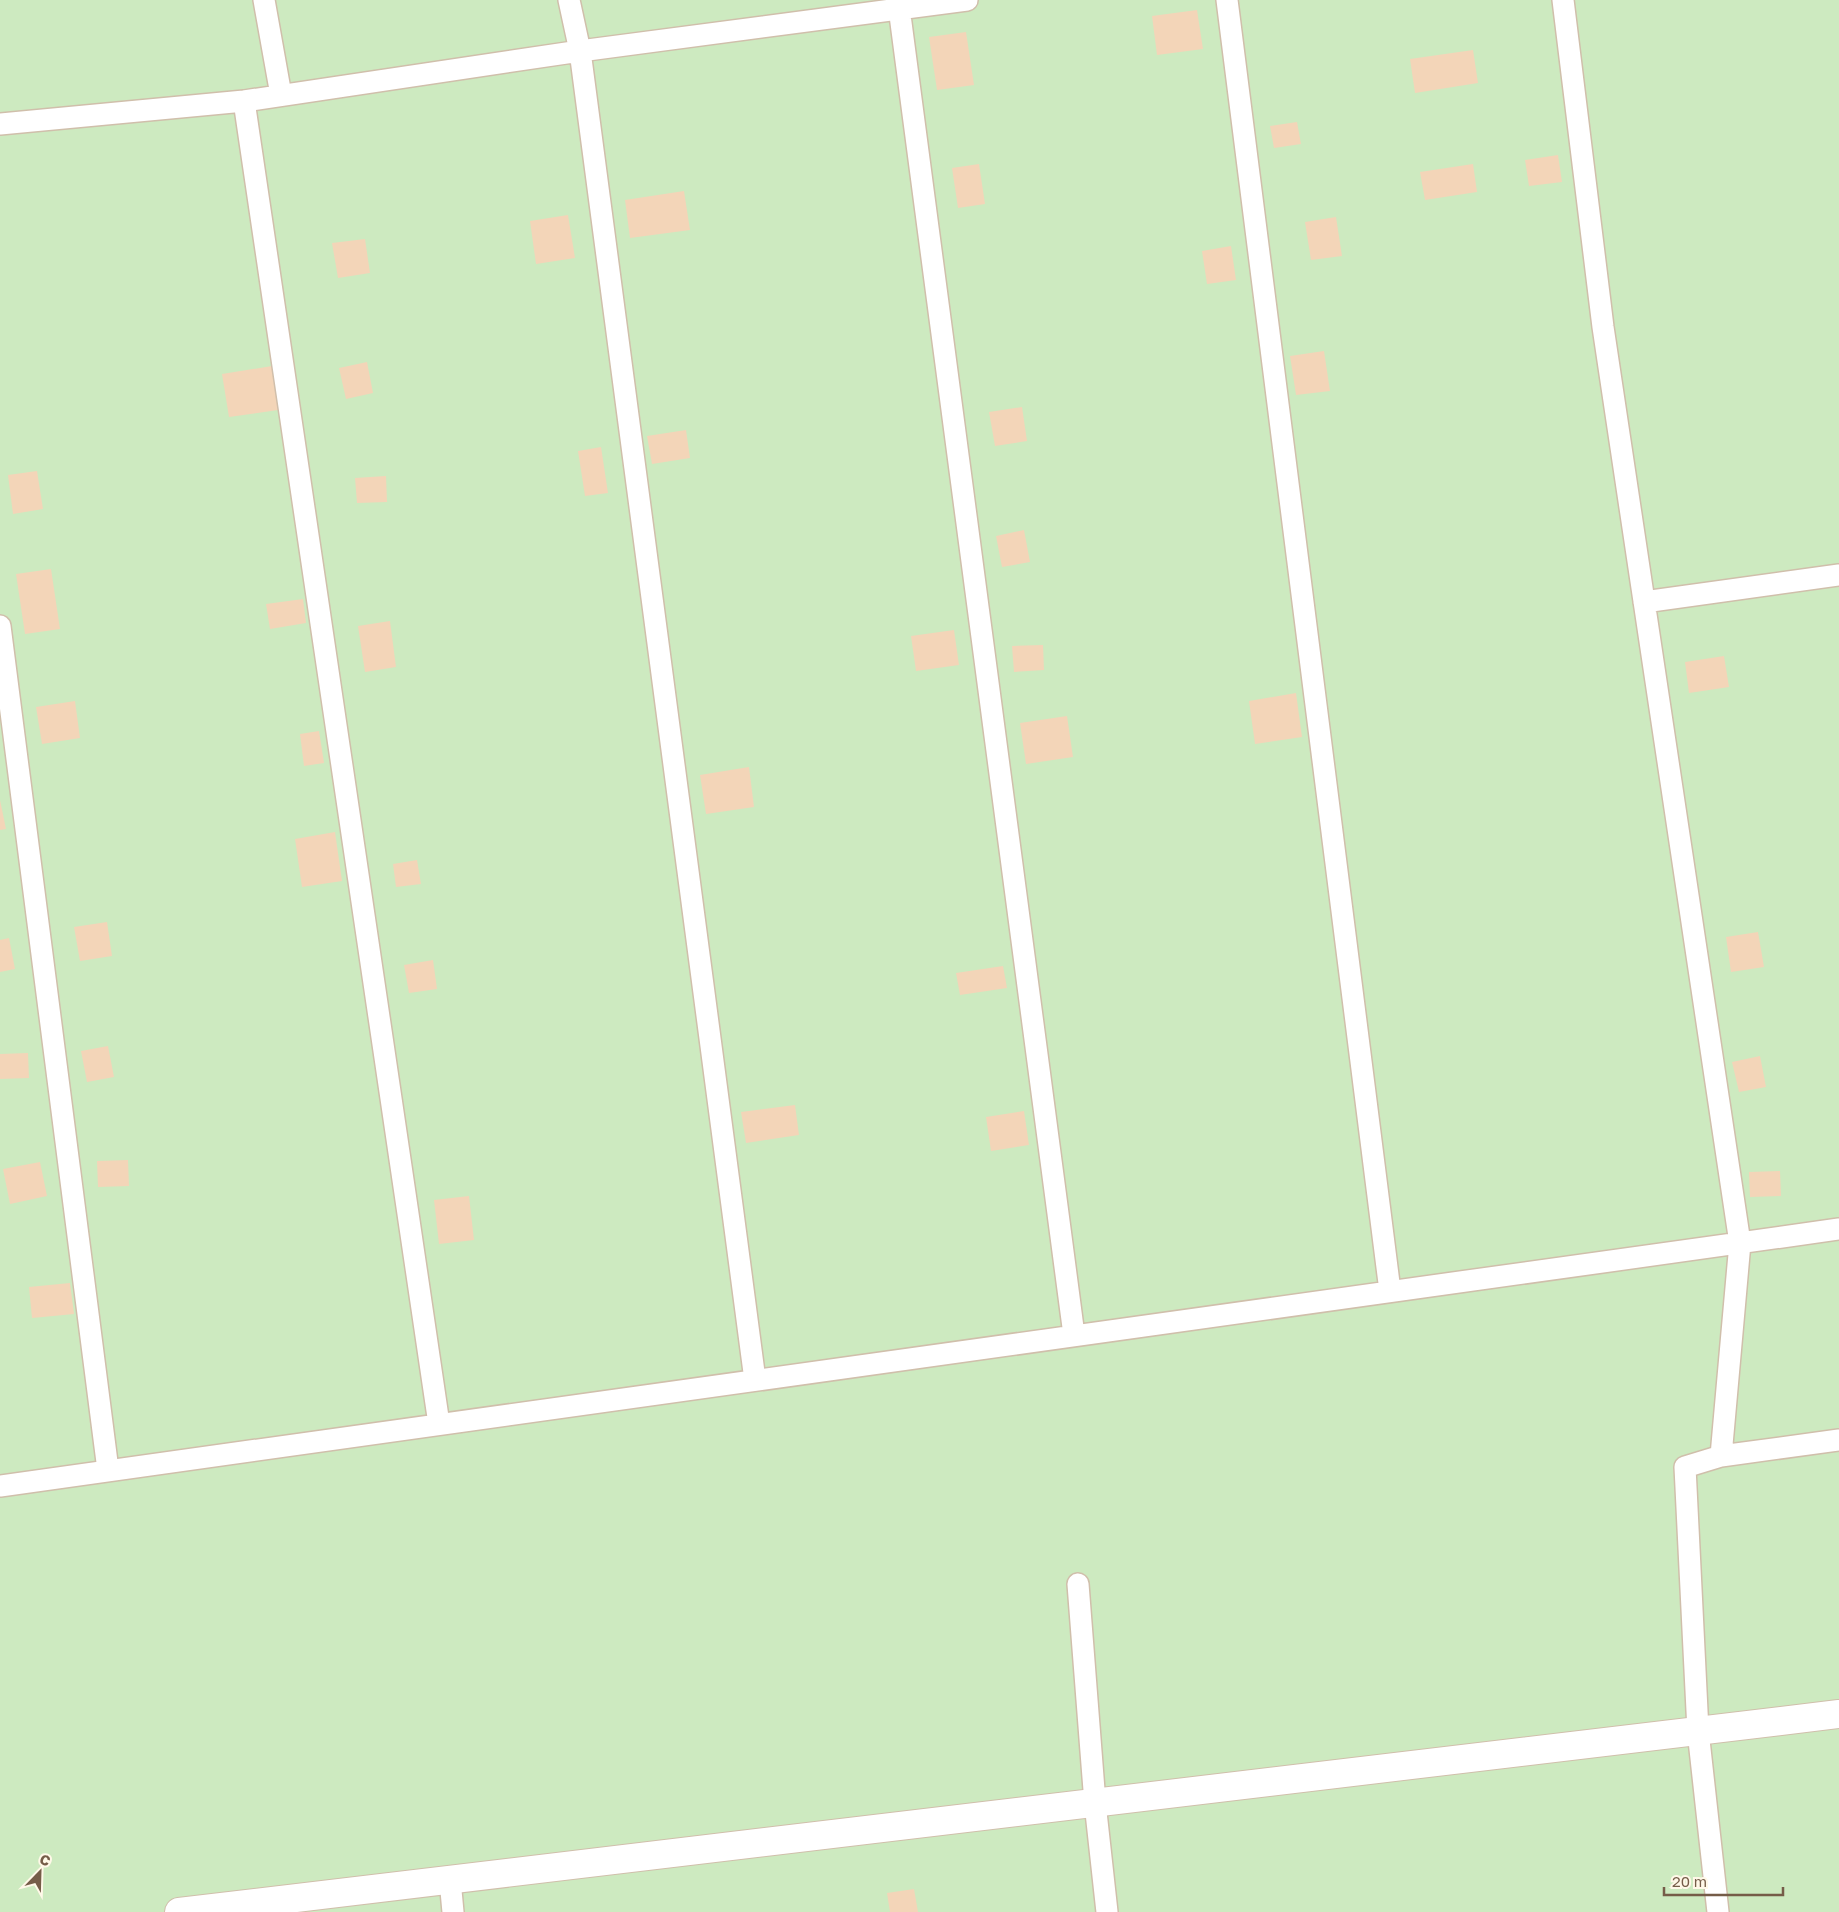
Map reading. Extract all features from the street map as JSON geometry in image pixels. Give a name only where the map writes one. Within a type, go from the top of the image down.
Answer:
[{"type":"street","points":[[179,1912],[1839,1714]]},
{"type":"lane","points":[[264,0],[280,96]]},
{"type":"lane","points":[[569,0],[580,51],[755,1380]]},
{"type":"lane","points":[[0,124],[244,101],[898,4],[967,0]]},
{"type":"lane","points":[[1227,0],[1390,1291]]},
{"type":"lane","points":[[1563,0],[1603,326],[1740,1242],[1721,1456]]},
{"type":"lane","points":[[898,4],[1074,1336]]},
{"type":"lane","points":[[244,101],[439,1424]]},
{"type":"lane","points":[[1644,602],[1839,576]]},
{"type":"lane","points":[[0,626],[108,1470]]},
{"type":"lane","points":[[0,1486],[1839,1229]]},
{"type":"lane","points":[[1718,1912],[1698,1731],[1685,1467],[1721,1456],[1839,1440]]},
{"type":"lane","points":[[1078,1584],[1095,1803],[1107,1912]]},
{"type":"lane","points":[[450,1880],[453,1912]]},
{"type":"green space","points":[[0,0],[1839,0],[1839,1912],[0,1912]]},
{"type":"building","points":[[1197,10],[1203,49],[1157,55],[1152,16]]},
{"type":"building","points":[[966,32],[974,85],[937,90],[929,37]]},
{"type":"building","points":[[1473,50],[1478,83],[1415,93],[1410,59]]},
{"type":"building","points":[[1297,122],[1301,144],[1274,148],[1270,126]]},
{"type":"building","points":[[1558,155],[1562,182],[1529,186],[1525,160]]},
{"type":"building","points":[[979,164],[985,204],[958,208],[952,168]]},
{"type":"building","points":[[1473,164],[1477,192],[1425,200],[1420,172]]},
{"type":"building","points":[[684,191],[690,230],[630,238],[625,200]]},
{"type":"building","points":[[568,215],[575,258],[536,264],[530,221]]},
{"type":"building","points":[[1336,217],[1342,256],[1311,260],[1305,222]]},
{"type":"building","points":[[365,239],[370,273],[338,278],[332,243]]},
{"type":"building","points":[[1231,246],[1236,280],[1207,284],[1202,251]]},
{"type":"building","points":[[1324,351],[1330,391],[1296,395],[1290,356]]},
{"type":"building","points":[[367,362],[373,393],[346,399],[339,368]]},
{"type":"building","points":[[272,366],[278,410],[229,417],[222,374]]},
{"type":"building","points":[[1022,407],[1027,441],[995,446],[989,412]]},
{"type":"building","points":[[686,430],[690,458],[652,464],[647,436]]},
{"type":"building","points":[[601,447],[608,493],[585,496],[578,451]]},
{"type":"building","points":[[37,471],[43,509],[13,514],[8,475]]},
{"type":"building","points":[[386,476],[387,502],[357,503],[355,478]]},
{"type":"building","points":[[1024,530],[1030,562],[1002,567],[996,536]]},
{"type":"building","points":[[51,569],[60,629],[25,634],[16,574]]},
{"type":"building","points":[[303,599],[306,623],[270,629],[266,604]]},
{"type":"building","points":[[390,621],[396,667],[365,672],[358,626]]},
{"type":"building","points":[[954,630],[959,665],[916,671],[911,636]]},
{"type":"building","points":[[1043,645],[1044,670],[1014,672],[1012,646]]},
{"type":"building","points":[[1724,656],[1729,687],[1689,693],[1685,662]]},
{"type":"building","points":[[1296,693],[1302,737],[1255,744],[1249,701]]},
{"type":"building","points":[[75,701],[80,738],[42,744],[36,707]]},
{"type":"building","points":[[1067,716],[1073,757],[1026,764],[1020,723]]},
{"type":"building","points":[[319,731],[324,763],[304,766],[300,734]]},
{"type":"building","points":[[749,767],[754,807],[706,814],[700,775]]},
{"type":"building","points":[[0,800],[6,829],[0,830]]},
{"type":"building","points":[[335,832],[342,881],[302,887],[295,839]]},
{"type":"building","points":[[417,860],[421,884],[396,887],[393,864]]},
{"type":"building","points":[[107,922],[112,956],[80,961],[74,927]]},
{"type":"building","points":[[1758,932],[1764,967],[1731,972],[1726,937]]},
{"type":"building","points":[[9,938],[15,969],[0,972],[0,940]]},
{"type":"building","points":[[433,960],[437,989],[409,993],[404,965]]},
{"type":"building","points":[[1003,966],[1007,988],[960,995],[956,973]]},
{"type":"building","points":[[108,1046],[114,1077],[87,1082],[81,1051]]},
{"type":"building","points":[[28,1053],[29,1078],[0,1079],[0,1054]]},
{"type":"building","points":[[1760,1056],[1766,1087],[1739,1092],[1732,1062]]},
{"type":"building","points":[[795,1105],[799,1135],[746,1143],[741,1112]]},
{"type":"building","points":[[1024,1111],[1029,1145],[991,1151],[986,1117]]},
{"type":"building","points":[[128,1160],[129,1186],[98,1187],[97,1161]]},
{"type":"building","points":[[40,1162],[47,1196],[10,1204],[3,1169]]},
{"type":"building","points":[[1780,1171],[1781,1196],[1750,1197],[1749,1172]]},
{"type":"building","points":[[469,1196],[474,1240],[439,1244],[434,1200]]},
{"type":"building","points":[[70,1283],[74,1314],[32,1318],[29,1287]]},
{"type":"building","points":[[914,1889],[918,1912],[890,1912],[887,1893]]}]
